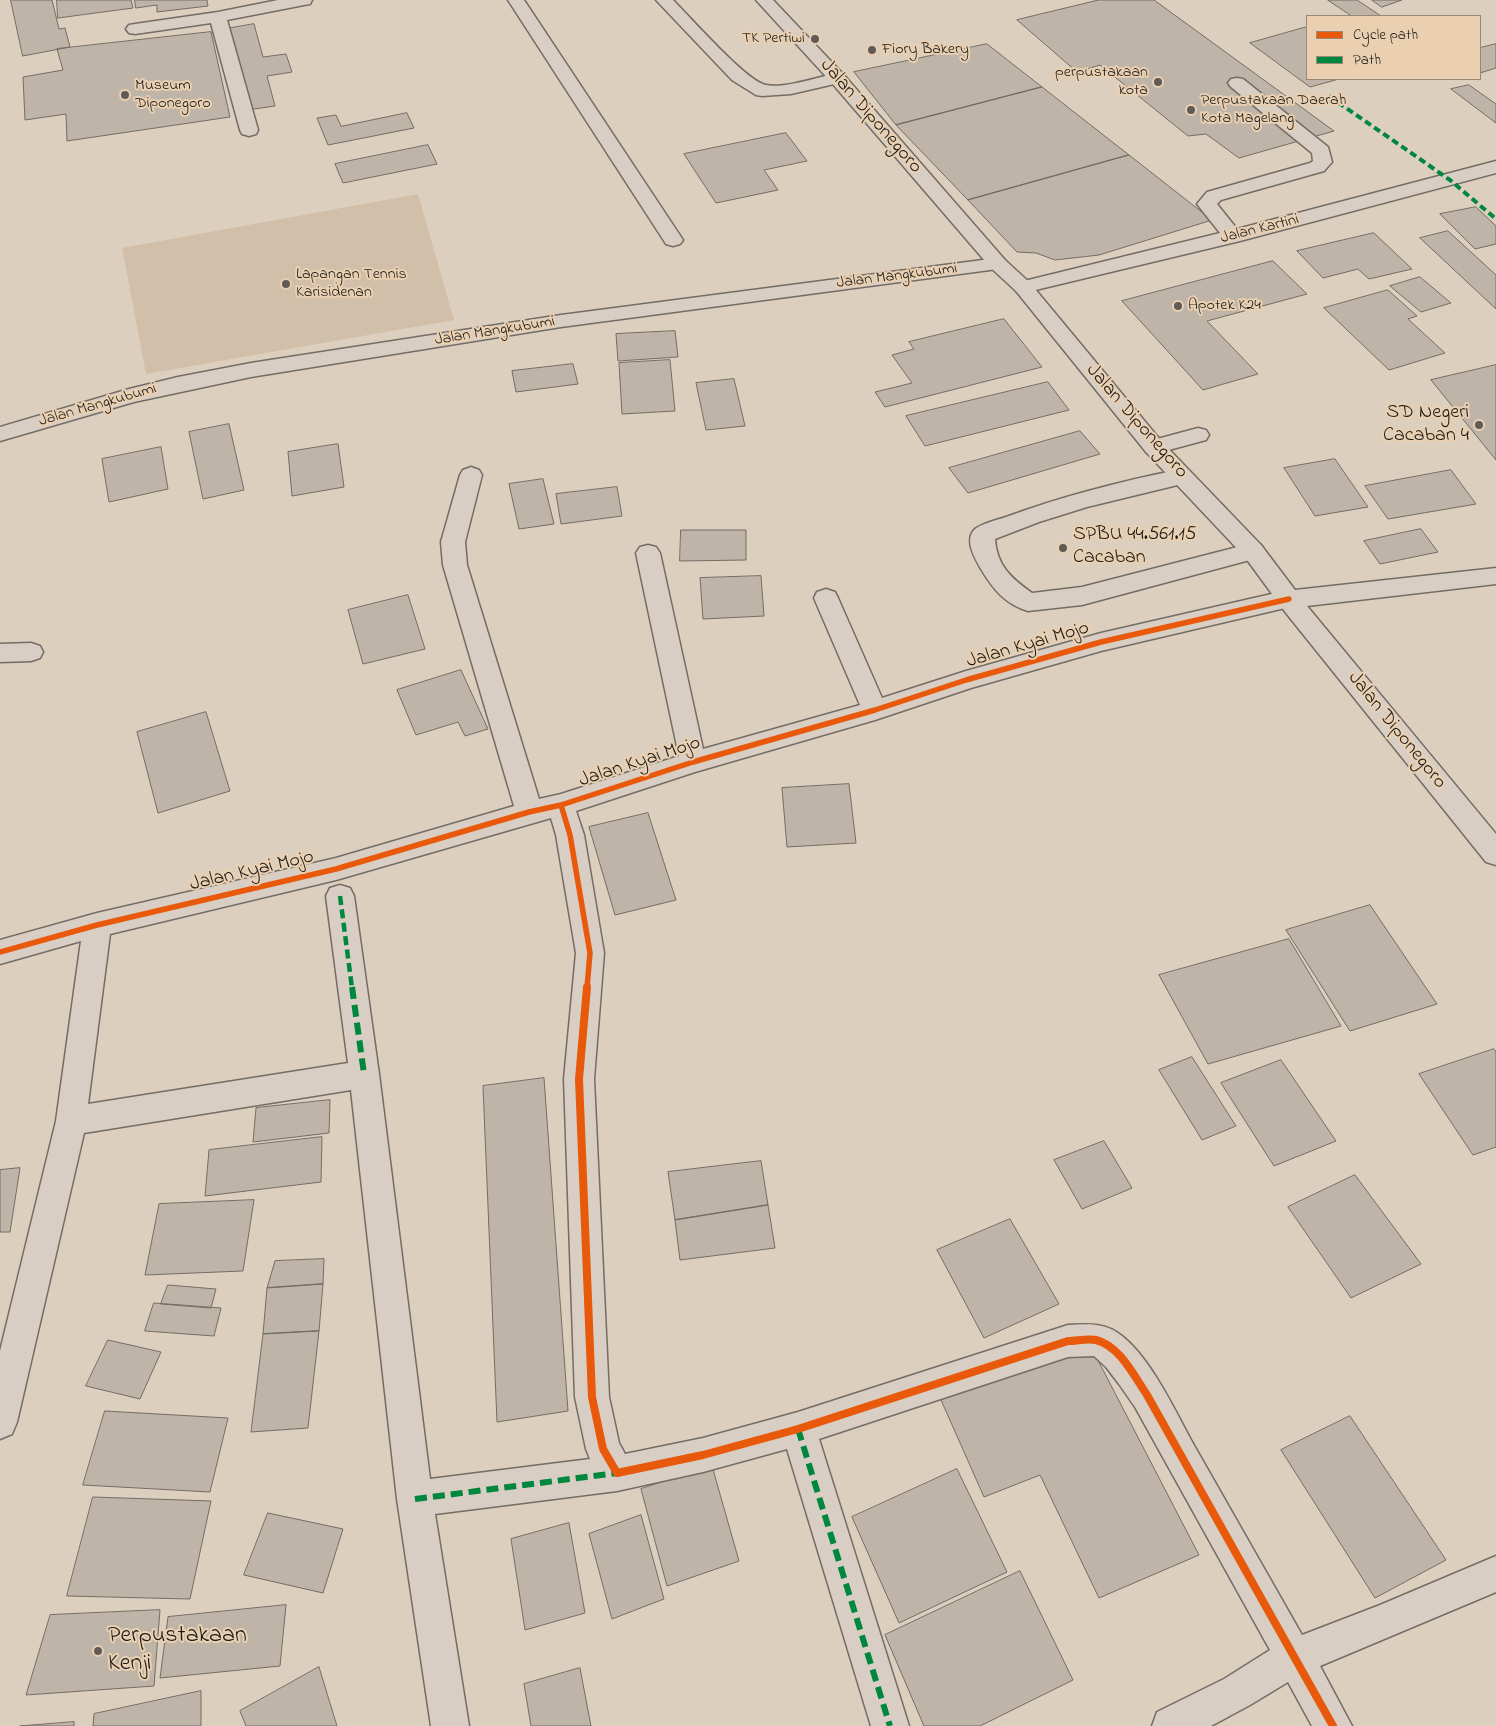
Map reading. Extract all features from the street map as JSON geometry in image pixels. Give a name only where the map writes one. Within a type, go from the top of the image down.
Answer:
[{"type":"street","points":[[135,29],[218,17],[261,5],[304,0]]},
{"type":"street","points":[[516,0],[673,240]]},
{"type":"street","points":[[664,0],[738,76],[762,91],[791,89],[837,78]]},
{"type":"street","name":"Jalan Diponegoro","points":[[764,0],[837,78],[998,264],[1023,287],[1154,447],[1253,551],[1289,599],[1496,854]]},
{"type":"street","points":[[218,17],[249,130]]},
{"type":"street","points":[[1233,237],[1207,204],[1208,201],[1214,196],[1317,167],[1323,162],[1324,156],[1321,151],[1237,83]]},
{"type":"street","name":"Jalan Kartini","points":[[1023,287],[1233,237],[1417,190],[1496,167]]},
{"type":"street","name":"Jalan Mangkubumi","points":[[0,437],[129,396],[178,384],[251,370],[571,320],[998,264]]},
{"type":"street","points":[[1154,447],[1198,435]]},
{"type":"street","points":[[471,475],[454,542],[455,565],[529,812]]},
{"type":"street","points":[[1182,477],[1106,494],[1018,520],[983,535],[984,552],[1002,584],[1028,602],[1082,596],[1253,551]]},
{"type":"street","points":[[648,552],[692,762]]},
{"type":"street","name":"Jalan Kyai Mojo","points":[[0,952],[98,925],[336,869],[529,812],[561,805],[692,762],[875,710],[966,680],[1101,642],[1289,599],[1496,576]]},
{"type":"street","points":[[826,598],[875,710]]},
{"type":"street","points":[[0,654],[32,652]]},
{"type":"street","points":[[561,805],[570,836],[590,953],[578,1079],[592,1396],[603,1448],[617,1473]]},
{"type":"street","points":[[340,896],[364,1074],[415,1499],[450,1726]]},
{"type":"street","points":[[0,1422],[71,1121],[98,925]]},
{"type":"street","points":[[71,1121],[364,1074]]},
{"type":"street","points":[[415,1499],[617,1473],[703,1455],[798,1429],[1068,1341],[1097,1340],[1110,1347],[1126,1365],[1146,1395],[1333,1726]]},
{"type":"street","points":[[798,1429],[890,1726]]},
{"type":"street","points":[[1171,1726],[1237,1692],[1294,1657],[1384,1622],[1496,1574]]},
{"type":"shaded area","name":"Lapangan Tennis Karisidenan","points":[[418,194],[454,320],[146,374],[122,248]]},
{"type":"building","points":[[11,0],[52,0],[59,29],[65,28],[70,47],[23,56]]},
{"type":"building","points":[[57,0],[131,0],[133,8],[58,18]]},
{"type":"building","points":[[135,0],[207,0],[208,6],[157,12],[157,5],[136,8]]},
{"type":"building","points":[[1099,0],[1154,0],[1334,131],[1239,158],[1206,134],[1188,136],[1100,65],[1077,72],[1017,20]]},
{"type":"building","points":[[1328,0],[1357,0],[1380,15],[1350,15]]},
{"type":"building","points":[[1372,0],[1402,0],[1382,7]]},
{"type":"building","points":[[254,24],[263,57],[286,54],[292,72],[267,76],[275,106],[247,110],[226,29]]},
{"type":"building","points":[[1306,27],[1306,80],[1335,80],[1310,87],[1250,43]]},
{"type":"building","name":"Museum Diponegoro","points":[[211,32],[230,117],[67,141],[66,114],[25,120],[23,77],[63,70],[57,49]]},
{"type":"building","points":[[987,44],[1042,87],[896,125],[854,72]]},
{"type":"building","points":[[1496,44],[1496,68],[1481,73],[1481,48]]},
{"type":"building","points":[[1469,85],[1496,104],[1496,123],[1451,89]]},
{"type":"building","points":[[1042,87],[1129,155],[968,200],[896,125]]},
{"type":"building","points":[[407,113],[414,128],[328,145],[317,118],[336,115],[341,126]]},
{"type":"building","points":[[786,133],[807,161],[764,170],[778,190],[716,203],[684,154]]},
{"type":"building","points":[[428,145],[437,164],[343,183],[335,164]]},
{"type":"building","points":[[1129,155],[1212,220],[1099,255],[1055,260],[1036,253],[1017,252],[968,200]]},
{"type":"building","points":[[1476,207],[1496,226],[1496,244],[1475,249],[1440,214]]},
{"type":"building","points":[[1448,231],[1496,275],[1496,309],[1420,238]]},
{"type":"building","points":[[1374,233],[1412,269],[1369,279],[1358,269],[1323,278],[1297,251]]},
{"type":"building","points":[[1273,261],[1307,294],[1207,321],[1258,374],[1203,390],[1122,301]]},
{"type":"building","points":[[1420,277],[1451,303],[1421,312],[1390,286]]},
{"type":"building","points":[[1388,290],[1417,316],[1408,319],[1445,353],[1389,370],[1324,308]]},
{"type":"building","points":[[1004,319],[1042,367],[885,407],[875,392],[912,383],[892,355],[914,349],[909,342]]},
{"type":"building","points":[[675,331],[678,357],[618,361],[616,334]]},
{"type":"building","points":[[670,360],[675,411],[622,414],[619,363]]},
{"type":"building","points":[[573,364],[578,384],[516,392],[512,371]]},
{"type":"building","name":"SD Negeri Cacaban 4","points":[[1496,365],[1496,460],[1431,380]]},
{"type":"building","points":[[734,379],[745,426],[706,430],[696,383]]},
{"type":"building","points":[[1048,382],[1069,410],[925,446],[906,416]]},
{"type":"building","points":[[229,424],[244,490],[203,499],[189,432]]},
{"type":"building","points":[[1080,431],[1100,454],[968,493],[949,468]]},
{"type":"building","points":[[338,444],[344,487],[292,496],[288,452]]},
{"type":"building","points":[[161,447],[168,489],[109,502],[102,459]]},
{"type":"building","points":[[1335,459],[1368,507],[1315,516],[1284,468]]},
{"type":"building","points":[[1451,470],[1476,504],[1388,519],[1365,486]]},
{"type":"building","points":[[543,479],[554,524],[519,529],[509,484]]},
{"type":"building","points":[[617,487],[622,516],[561,524],[556,494]]},
{"type":"building","points":[[1421,529],[1438,552],[1380,564],[1364,541]]},
{"type":"building","points":[[681,530],[746,530],[746,560],[680,561]]},
{"type":"building","points":[[761,576],[764,616],[703,619],[700,578]]},
{"type":"building","points":[[408,595],[425,649],[363,664],[348,610]]},
{"type":"building","points":[[461,670],[488,729],[465,736],[458,722],[416,735],[397,690]]},
{"type":"building","points":[[206,712],[230,791],[158,813],[137,732]]},
{"type":"building","points":[[849,784],[856,843],[787,847],[782,788]]},
{"type":"building","points":[[648,813],[676,900],[615,915],[589,827]]},
{"type":"building","points":[[1370,905],[1437,1004],[1350,1031],[1286,930]]},
{"type":"building","points":[[1289,939],[1341,1026],[1208,1064],[1159,975]]},
{"type":"building","points":[[1494,1049],[1496,1052],[1496,1147],[1473,1155],[1419,1074]]},
{"type":"building","points":[[1192,1057],[1236,1126],[1202,1140],[1159,1070]]},
{"type":"building","points":[[1281,1060],[1336,1141],[1274,1166],[1221,1083]]},
{"type":"building","points":[[544,1078],[568,1411],[497,1422],[483,1086]]},
{"type":"building","points":[[330,1100],[329,1133],[253,1142],[256,1108]]},
{"type":"building","points":[[322,1137],[321,1182],[205,1196],[209,1150]]},
{"type":"building","points":[[1104,1141],[1132,1188],[1082,1209],[1054,1160]]},
{"type":"building","points":[[761,1161],[768,1205],[675,1220],[668,1172]]},
{"type":"building","points":[[20,1168],[10,1232],[0,1232],[0,1170]]},
{"type":"building","points":[[1355,1175],[1421,1264],[1351,1298],[1288,1207]]},
{"type":"building","points":[[254,1200],[243,1271],[145,1275],[159,1204]]},
{"type":"building","points":[[768,1205],[775,1248],[680,1260],[675,1220]]},
{"type":"building","points":[[1010,1219],[1059,1304],[984,1338],[937,1250]]},
{"type":"building","points":[[324,1259],[323,1284],[267,1288],[275,1261]]},
{"type":"building","points":[[323,1284],[319,1331],[263,1334],[267,1288]]},
{"type":"building","points":[[168,1285],[216,1289],[211,1308],[161,1304]]},
{"type":"building","points":[[154,1303],[221,1308],[214,1336],[145,1331]]},
{"type":"building","points":[[319,1331],[308,1428],[251,1432],[263,1334]]},
{"type":"building","points":[[108,1340],[161,1352],[140,1399],[86,1386]]},
{"type":"building","points":[[1089,1343],[1199,1555],[1099,1598],[1040,1475],[984,1497],[941,1400]]},
{"type":"building","points":[[105,1411],[228,1418],[210,1492],[83,1485]]},
{"type":"building","points":[[1350,1416],[1446,1560],[1375,1598],[1281,1450]]},
{"type":"building","points":[[712,1466],[739,1561],[667,1586],[641,1489]]},
{"type":"building","points":[[957,1469],[1007,1572],[899,1623],[852,1517]]},
{"type":"building","points":[[93,1497],[211,1501],[190,1599],[67,1596]]},
{"type":"building","points":[[268,1513],[343,1529],[323,1593],[244,1575]]},
{"type":"building","points":[[641,1515],[664,1599],[612,1619],[589,1534]]},
{"type":"building","points":[[569,1523],[585,1613],[525,1630],[511,1539]]},
{"type":"building","points":[[1020,1571],[1073,1680],[980,1726],[924,1726],[885,1635]]},
{"type":"building","points":[[286,1605],[280,1666],[160,1678],[168,1617]]},
{"type":"building","name":"Perpustakaan Kenji","points":[[160,1610],[154,1686],[26,1695],[50,1615]]},
{"type":"building","points":[[319,1667],[337,1726],[246,1726],[240,1711]]},
{"type":"building","points":[[580,1668],[591,1726],[531,1726],[524,1684]]},
{"type":"building","points":[[201,1691],[201,1726],[93,1726],[94,1714]]},
{"type":"building","points":[[74,1722],[74,1726],[20,1726]]},
{"type":"marked path","points":[[1329,96],[1450,180],[1496,219]]},
{"type":"marked path","points":[[340,896],[364,1074]]},
{"type":"marked path","points":[[798,1429],[890,1726]]},
{"type":"marked path","points":[[415,1499],[617,1473]]},
{"type":"cycle path","points":[[0,952],[97,925],[336,869],[529,812],[561,805],[693,762],[875,710],[966,680],[1101,642],[1289,599]]},
{"type":"cycle path","points":[[561,805],[570,835],[590,953],[579,1079],[592,1397],[603,1449],[617,1473],[703,1455],[798,1429],[1068,1341],[1096,1340],[1111,1348],[1118,1355],[1147,1395],[1333,1726]]},
{"type":"place","name":"TK Pertiwi","points":[[815,39]]},
{"type":"place","name":"Fiory Bakery","points":[[872,50]]},
{"type":"place","name":"perpustakaan kota","points":[[1158,82]]},
{"type":"place","name":"Museum Diponegoro","points":[[125,95]]},
{"type":"place","name":"Perpustakaan Daerah Kota Magelang","points":[[1191,110]]},
{"type":"place","name":"Lapangan Tennis Karisidenan","points":[[286,284]]},
{"type":"place","name":"Apotek K24","points":[[1178,306]]},
{"type":"place","name":"SD Negeri Cacaban 4","points":[[1479,425]]},
{"type":"place","name":"SPBU 44.561.15 Cacaban","points":[[1063,548]]},
{"type":"place","name":"Perpustakaan Kenji","points":[[98,1651]]}]
